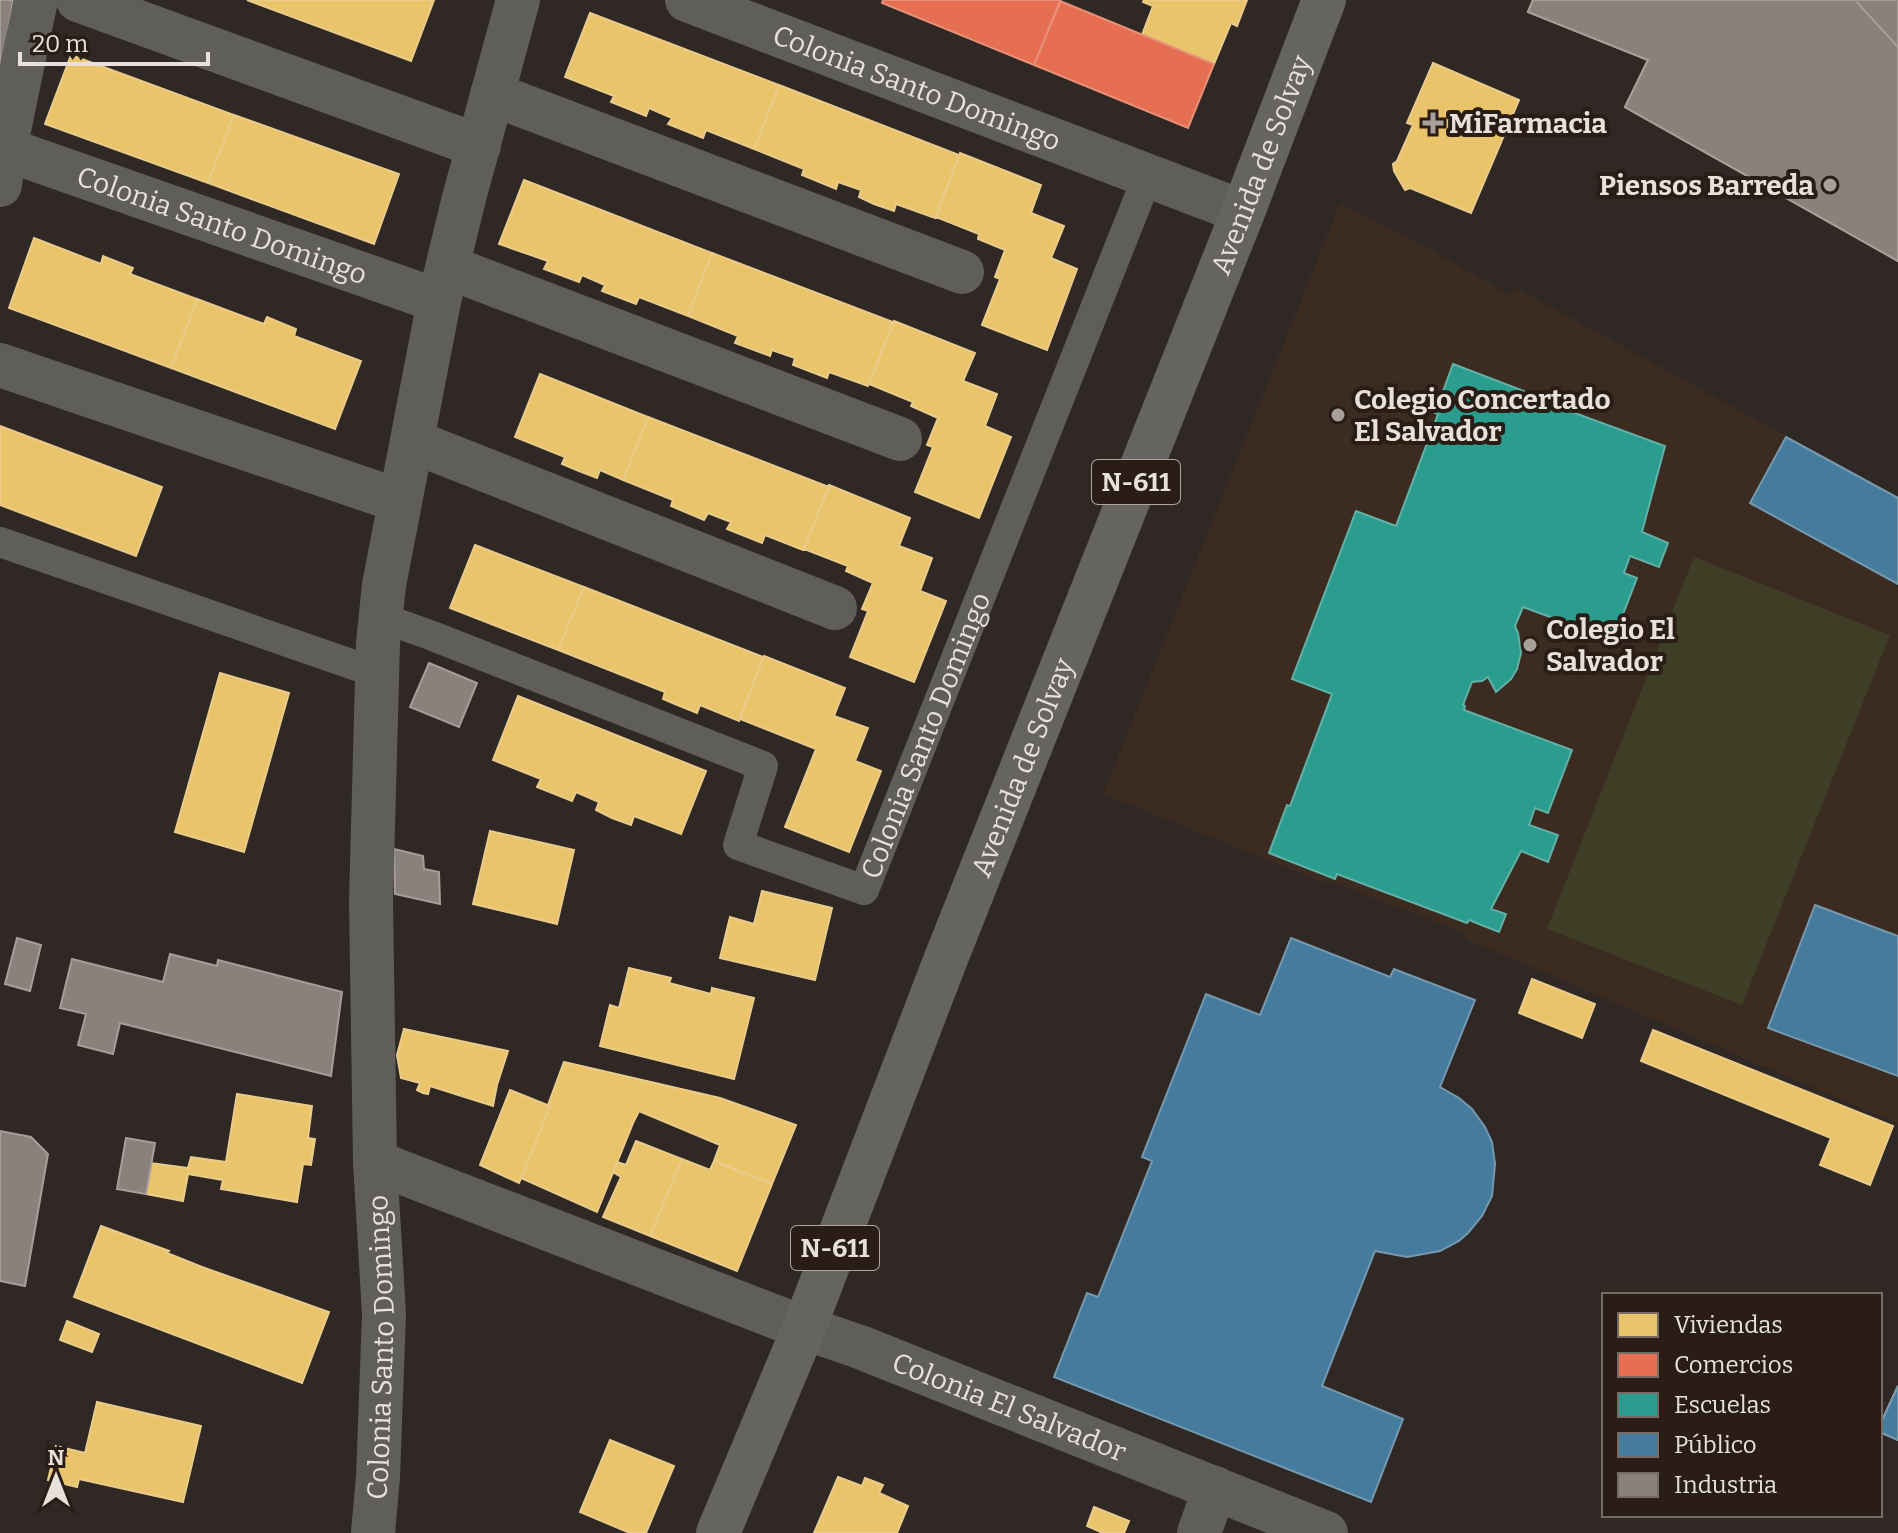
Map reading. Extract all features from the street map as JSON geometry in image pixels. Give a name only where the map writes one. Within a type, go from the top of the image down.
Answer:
[{"type":"highway","name":"Avenida de Solvay","points":[[718,1533],[804,1328],[945,961],[1243,212],[1324,0]]},
{"type":"street","name":"Colonia Santo Domingo","points":[[36,0],[3,167],[443,284],[900,439]]},
{"type":"street","points":[[78,0],[479,146]]},
{"type":"street","name":"Colonia Santo Domingo","points":[[373,1533],[384,1314],[375,1162],[371,901],[380,617],[443,284],[518,0]]},
{"type":"street","name":"Colonia Santo Domingo","points":[[687,0],[1243,212]]},
{"type":"street","points":[[492,94],[962,272]]},
{"type":"street","points":[[0,365],[400,501]]},
{"type":"street","points":[[412,441],[835,608]]},
{"type":"street","name":"Colonia Santo Domingo","points":[[375,1162],[804,1328]]},
{"type":"street","name":"Colonia El Salvador","points":[[804,1328],[860,1347],[1326,1533]]},
{"type":"street","points":[[1199,1533],[1215,1488]]},
{"type":"lane","name":"Colonia Santo Domingo","points":[[380,617],[763,766],[738,845],[864,890],[1148,175]]},
{"type":"lane","points":[[0,542],[377,673]]},
{"type":"shaded area","name":"Colegio El Salvador","points":[[1340,203],[1511,295],[1515,287],[1898,497],[1898,1124],[1466,939],[1464,933],[1327,880],[1325,883],[1103,794]]},
{"type":"green space","points":[[1694,557],[1890,635],[1742,1005],[1547,929]]},
{"type":"building: Viviendas","points":[[247,0],[434,0],[411,61]]},
{"type":"building: Viviendas","points":[[1144,0],[1247,0],[1237,26],[1231,23],[1214,64],[1142,35],[1153,6]]},
{"type":"building: Viviendas","points":[[590,13],[779,85],[754,149],[706,130],[703,138],[668,124],[672,118],[649,108],[646,116],[611,102],[614,96],[565,77]]},
{"type":"building: Viviendas","points":[[71,55],[234,115],[208,183],[45,124]]},
{"type":"building: Viviendas","points":[[1433,63],[1519,100],[1471,213],[1410,188],[1405,190],[1394,171],[1393,164],[1413,125],[1407,123]]},
{"type":"building: Viviendas","points":[[779,85],[959,155],[935,218],[896,204],[894,211],[874,204],[859,197],[861,190],[838,182],[836,189],[802,175],[804,169],[754,149]]},
{"type":"building: Viviendas","points":[[234,115],[399,174],[374,244],[208,183]]},
{"type":"building: Viviendas","points":[[960,153],[1041,185],[1031,213],[1064,226],[1051,258],[1077,269],[1047,350],[982,325],[1000,279],[995,277],[1005,250],[978,239],[979,234],[936,217]]},
{"type":"building: Viviendas","points":[[524,180],[712,253],[688,316],[639,297],[636,304],[602,291],[605,285],[582,275],[579,282],[544,269],[548,261],[499,244]]},
{"type":"building: Viviendas","points":[[34,238],[101,264],[103,256],[133,268],[130,274],[197,299],[171,368],[9,308]]},
{"type":"building: Viviendas","points":[[712,253],[893,322],[868,386],[829,372],[827,378],[793,365],[795,358],[772,350],[770,356],[735,343],[738,336],[688,316]]},
{"type":"building: Viviendas","points":[[197,299],[264,324],[267,317],[296,329],[294,336],[361,361],[335,429],[171,368]]},
{"type":"building: Viviendas","points":[[894,321],[975,353],[963,381],[997,394],[985,426],[1011,437],[979,518],[915,492],[933,447],[927,445],[938,418],[911,406],[913,402],[869,384]]},
{"type":"building: Viviendas","points":[[540,374],[648,417],[623,480],[600,470],[597,478],[579,471],[562,464],[565,457],[515,437]]},
{"type":"building: Viviendas","points":[[648,417],[829,487],[803,550],[765,535],[762,543],[727,529],[731,522],[708,513],[704,520],[671,506],[673,500],[623,480]]},
{"type":"building: Viviendas","points":[[0,426],[162,487],[136,556],[0,505]]},
{"type":"building: Viviendas","points":[[829,485],[910,518],[899,546],[932,558],[920,591],[946,601],[914,682],[850,657],[868,611],[862,609],[873,583],[846,571],[848,566],[804,549]]},
{"type":"building: Viviendas","points":[[475,545],[584,587],[558,650],[450,608]]},
{"type":"building: Viviendas","points":[[584,587],[763,657],[739,721],[700,705],[697,713],[663,699],[665,692],[558,650]]},
{"type":"building: Viviendas","points":[[764,656],[845,688],[834,716],[868,728],[855,761],[881,771],[849,852],[785,827],[816,749],[740,719]]},
{"type":"building: Viviendas","points":[[220,673],[289,693],[244,852],[175,832]]},
{"type":"building: Viviendas","points":[[518,696],[706,771],[681,834],[634,816],[631,825],[612,818],[596,810],[599,802],[576,792],[572,801],[537,787],[541,779],[493,760]]},
{"type":"building: Viviendas","points":[[490,831],[574,850],[557,924],[473,904]]},
{"type":"building: Viviendas","points":[[762,891],[832,908],[815,980],[720,958],[730,917],[754,924]]},
{"type":"building: Viviendas","points":[[629,968],[671,978],[669,983],[711,994],[712,988],[754,998],[734,1079],[600,1046],[610,1005],[619,1008]]},
{"type":"building: Viviendas","points":[[1532,979],[1595,1004],[1582,1038],[1519,1013]]},
{"type":"building: Viviendas","points":[[404,1029],[508,1051],[493,1106],[430,1086],[428,1094],[423,1093],[417,1090],[420,1083],[401,1078],[397,1055]]},
{"type":"building: Viviendas","points":[[1653,1030],[1893,1126],[1870,1185],[1820,1165],[1831,1138],[1641,1061]]},
{"type":"building: Viviendas","points":[[564,1062],[720,1098],[796,1125],[772,1184],[714,1161],[720,1145],[639,1111],[597,1212],[521,1178]]},
{"type":"building: Viviendas","points":[[510,1090],[550,1106],[519,1183],[480,1165]]},
{"type":"building: Viviendas","points":[[237,1094],[312,1106],[308,1138],[315,1139],[311,1165],[303,1164],[297,1202],[221,1189],[223,1180],[188,1174],[183,1201],[146,1194],[151,1163],[188,1168],[191,1157],[226,1162]]},
{"type":"building: Viviendas","points":[[636,1141],[682,1159],[650,1236],[603,1217],[621,1177],[613,1172],[617,1162],[626,1165]]},
{"type":"building: Viviendas","points":[[682,1159],[710,1170],[714,1161],[772,1184],[737,1271],[650,1236]]},
{"type":"building: Viviendas","points":[[101,1226],[169,1251],[167,1253],[202,1267],[329,1312],[302,1383],[74,1297]]},
{"type":"building: Viviendas","points":[[67,1321],[99,1334],[92,1352],[60,1340]]},
{"type":"building: Viviendas","points":[[1898,1386],[1898,1440],[1882,1433],[1882,1421]]},
{"type":"building: Viviendas","points":[[97,1402],[201,1426],[183,1502],[79,1479],[77,1487],[48,1480],[56,1446],[85,1453]]},
{"type":"building: Viviendas","points":[[610,1440],[674,1466],[646,1533],[630,1533],[580,1512]]},
{"type":"building: Viviendas","points":[[838,1477],[862,1486],[865,1478],[883,1485],[879,1493],[908,1506],[897,1533],[814,1533]]},
{"type":"building: Viviendas","points":[[1094,1507],[1129,1521],[1124,1533],[1103,1533],[1087,1526]]},
{"type":"building: Comercios","points":[[883,0],[1061,0],[1034,65],[882,3]]},
{"type":"building: Comercios","name":"Piensos Barreda","points":[[1533,0],[1855,0],[1898,47],[1898,261],[1625,107],[1648,60],[1528,12]]},
{"type":"building: Comercios","points":[[1060,1],[1214,64],[1188,128],[1034,65]]},
{"type":"building: Escuelas","points":[[1453,364],[1524,391],[1523,394],[1665,446],[1642,532],[1668,543],[1659,567],[1630,556],[1624,573],[1637,578],[1613,640],[1523,607],[1515,626],[1521,653],[1511,679],[1496,692],[1488,677],[1472,682],[1463,705],[1464,710],[1572,750],[1548,813],[1535,808],[1529,825],[1558,835],[1548,862],[1521,851],[1491,909],[1506,914],[1499,932],[1337,874],[1335,879],[1269,853],[1332,694],[1292,679],[1356,511],[1396,526],[1438,414],[1435,413]]},
{"type":"building: Público","points":[[1786,437],[1898,498],[1898,584],[1750,503]]},
{"type":"building: Público","points":[[1815,905],[1898,936],[1898,1076],[1768,1028]]},
{"type":"building: Público","points":[[1291,938],[1390,977],[1394,969],[1475,1000],[1440,1087],[1472,1109],[1485,1127],[1492,1142],[1495,1164],[1492,1196],[1482,1216],[1468,1233],[1440,1251],[1407,1257],[1375,1251],[1322,1386],[1403,1419],[1371,1502],[1054,1377],[1087,1293],[1098,1297],[1152,1161],[1142,1157],[1206,994],[1260,1015]]},
{"type":"building: Público","points":[[1898,1386],[1898,1440],[1882,1433],[1882,1421]]},
{"type":"building: Industria","points":[[0,0],[13,0],[0,79]]},
{"type":"building: Industria","name":"Piensos Barreda","points":[[1533,0],[1855,0],[1898,47],[1898,261],[1625,107],[1648,60],[1528,12]]},
{"type":"building: Industria","points":[[1855,0],[1898,0],[1898,47]]},
{"type":"building: Industria","points":[[429,663],[477,683],[459,727],[410,707]]},
{"type":"building: Industria","points":[[394,849],[423,856],[424,869],[439,872],[440,904],[395,894]]},
{"type":"building: Industria","points":[[17,938],[41,945],[30,991],[5,984]]},
{"type":"building: Industria","points":[[170,954],[217,966],[218,960],[342,992],[331,1076],[120,1023],[113,1054],[78,1045],[86,1014],[60,1008],[72,959],[163,982]]},
{"type":"building: Industria","points":[[0,1131],[31,1137],[48,1154],[25,1286],[0,1281]]},
{"type":"building: Industria","points":[[126,1138],[155,1143],[146,1194],[117,1189]]},
{"type":"place","name":"MiFarmacia","points":[[1433,123]]},
{"type":"place","name":"Piensos Barreda","points":[[1830,185]]},
{"type":"place","name":"Colegio Concertado El Salvador","points":[[1338,415]]},
{"type":"place","name":"Colegio El Salvador","points":[[1530,645]]}]
